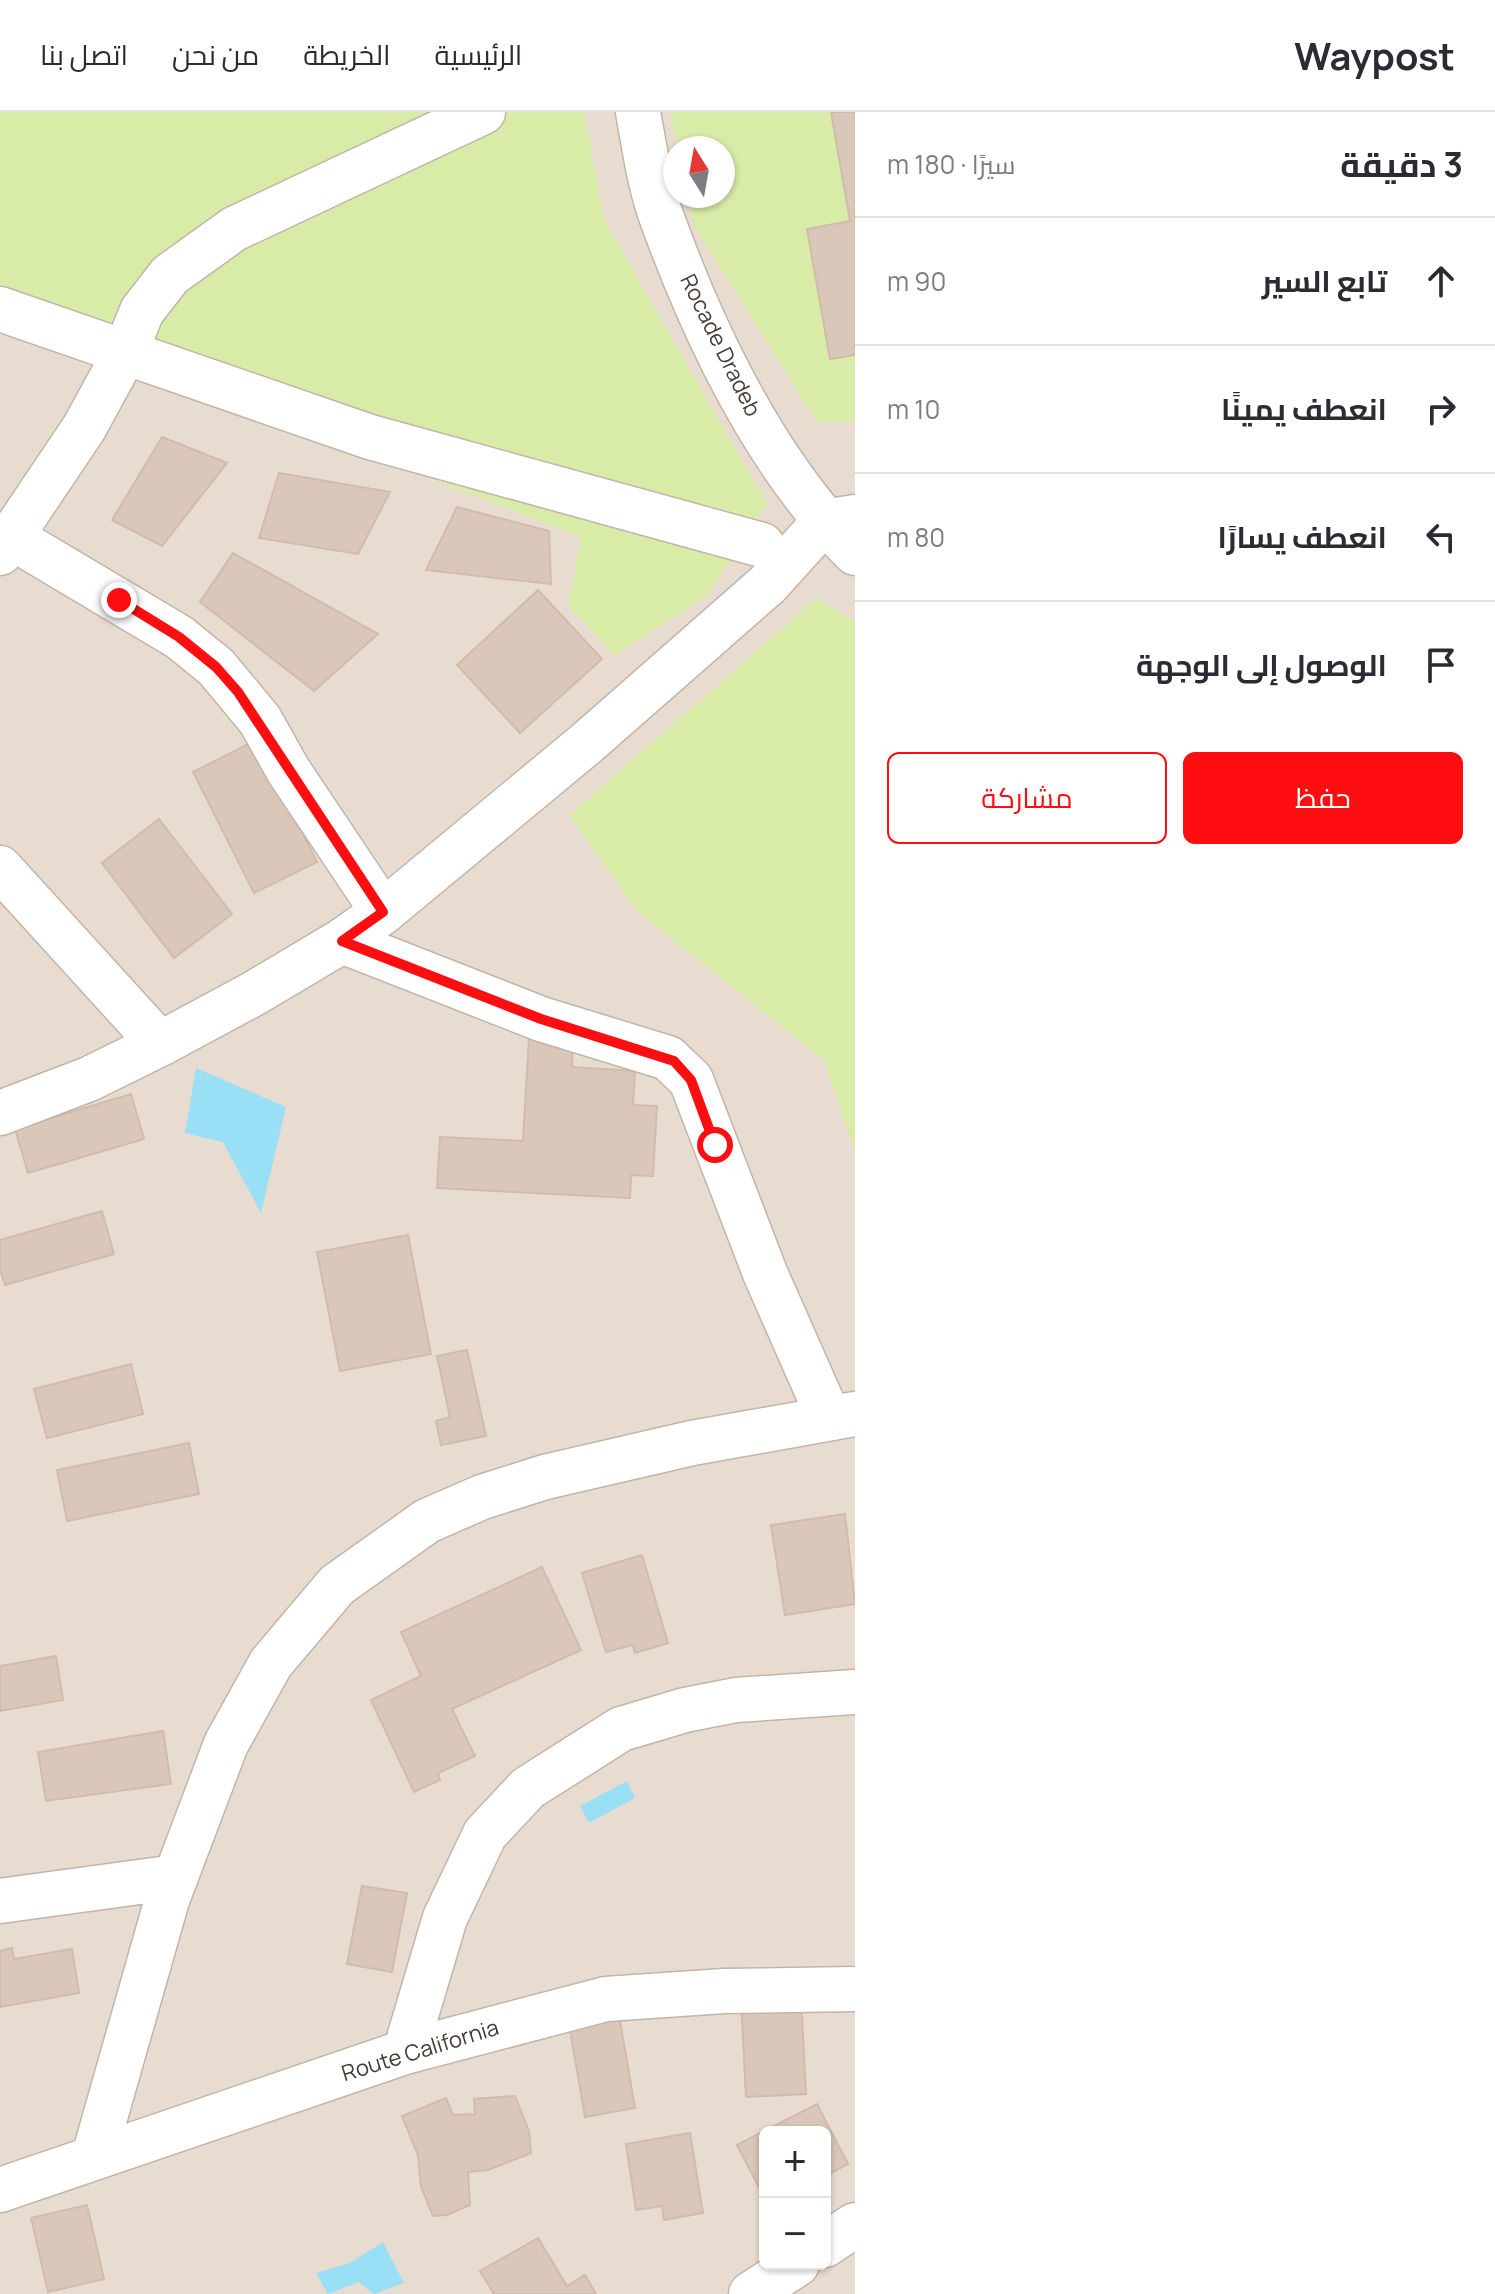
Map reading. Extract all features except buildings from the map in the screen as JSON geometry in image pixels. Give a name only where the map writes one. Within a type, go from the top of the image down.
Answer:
[{"type":"street","points":[[383,912],[288,770],[260,720],[216,667],[179,637],[6,545],[84,428],[125,353],[142,311],[170,275],[234,229],[483,112]]},
{"type":"street","name":"Rocade Dradeb","points":[[638,112],[659,211],[711,335],[757,421],[839,520],[855,553]]},
{"type":"street","points":[[0,309],[370,437],[762,545]]},
{"type":"street","points":[[0,1113],[89,1079],[160,1044],[342,941],[383,912],[588,742],[839,520]]},
{"type":"street","points":[[0,868],[160,1044]]},
{"type":"street","points":[[94,2156],[176,1877],[226,1744],[271,1663],[337,1585],[427,1521],[482,1497],[545,1477],[692,1443],[842,1416],[765,1273],[699,1097],[683,1069],[668,1058],[541,1019],[342,941]]},
{"type":"street","points":[[405,2052],[445,1918],[485,1834],[528,1788],[621,1729],[685,1710],[736,1700],[855,1692]]},
{"type":"street","points":[[0,1901],[176,1877]]},
{"type":"street","name":"Route California","points":[[0,2190],[405,2052],[606,1999],[724,1991],[855,1989]]},
{"type":"street","points":[[831,2241],[855,2225]]},
{"type":"street","points":[[751,2294],[788,2270]]},
{"type":"shaded area","points":[[0,112],[855,112],[855,2294],[0,2294]]},
{"type":"green space","points":[[0,112],[584,112],[604,220],[767,504],[706,596],[615,655],[568,606],[581,537],[0,311]]},
{"type":"green space","points":[[670,112],[855,112],[855,422],[817,422],[693,224],[690,208],[735,208],[735,136],[675,136]]},
{"type":"green space","points":[[817,598],[855,622],[855,1152],[824,1060],[638,912],[569,815]]},
{"type":"water","points":[[196,1068],[286,1107],[261,1213],[223,1142],[185,1133]]},
{"type":"water","points":[[627,1781],[635,1798],[589,1823],[580,1806]]},
{"type":"water","points":[[383,2242],[404,2283],[374,2294],[359,2282],[328,2294],[316,2273],[350,2263]]},
{"type":"route","points":[[119,600],[179,637],[216,667],[260,720],[288,770],[383,912],[342,941],[541,1019],[619,1041],[674,1061],[691,1080],[715,1145]]}]
